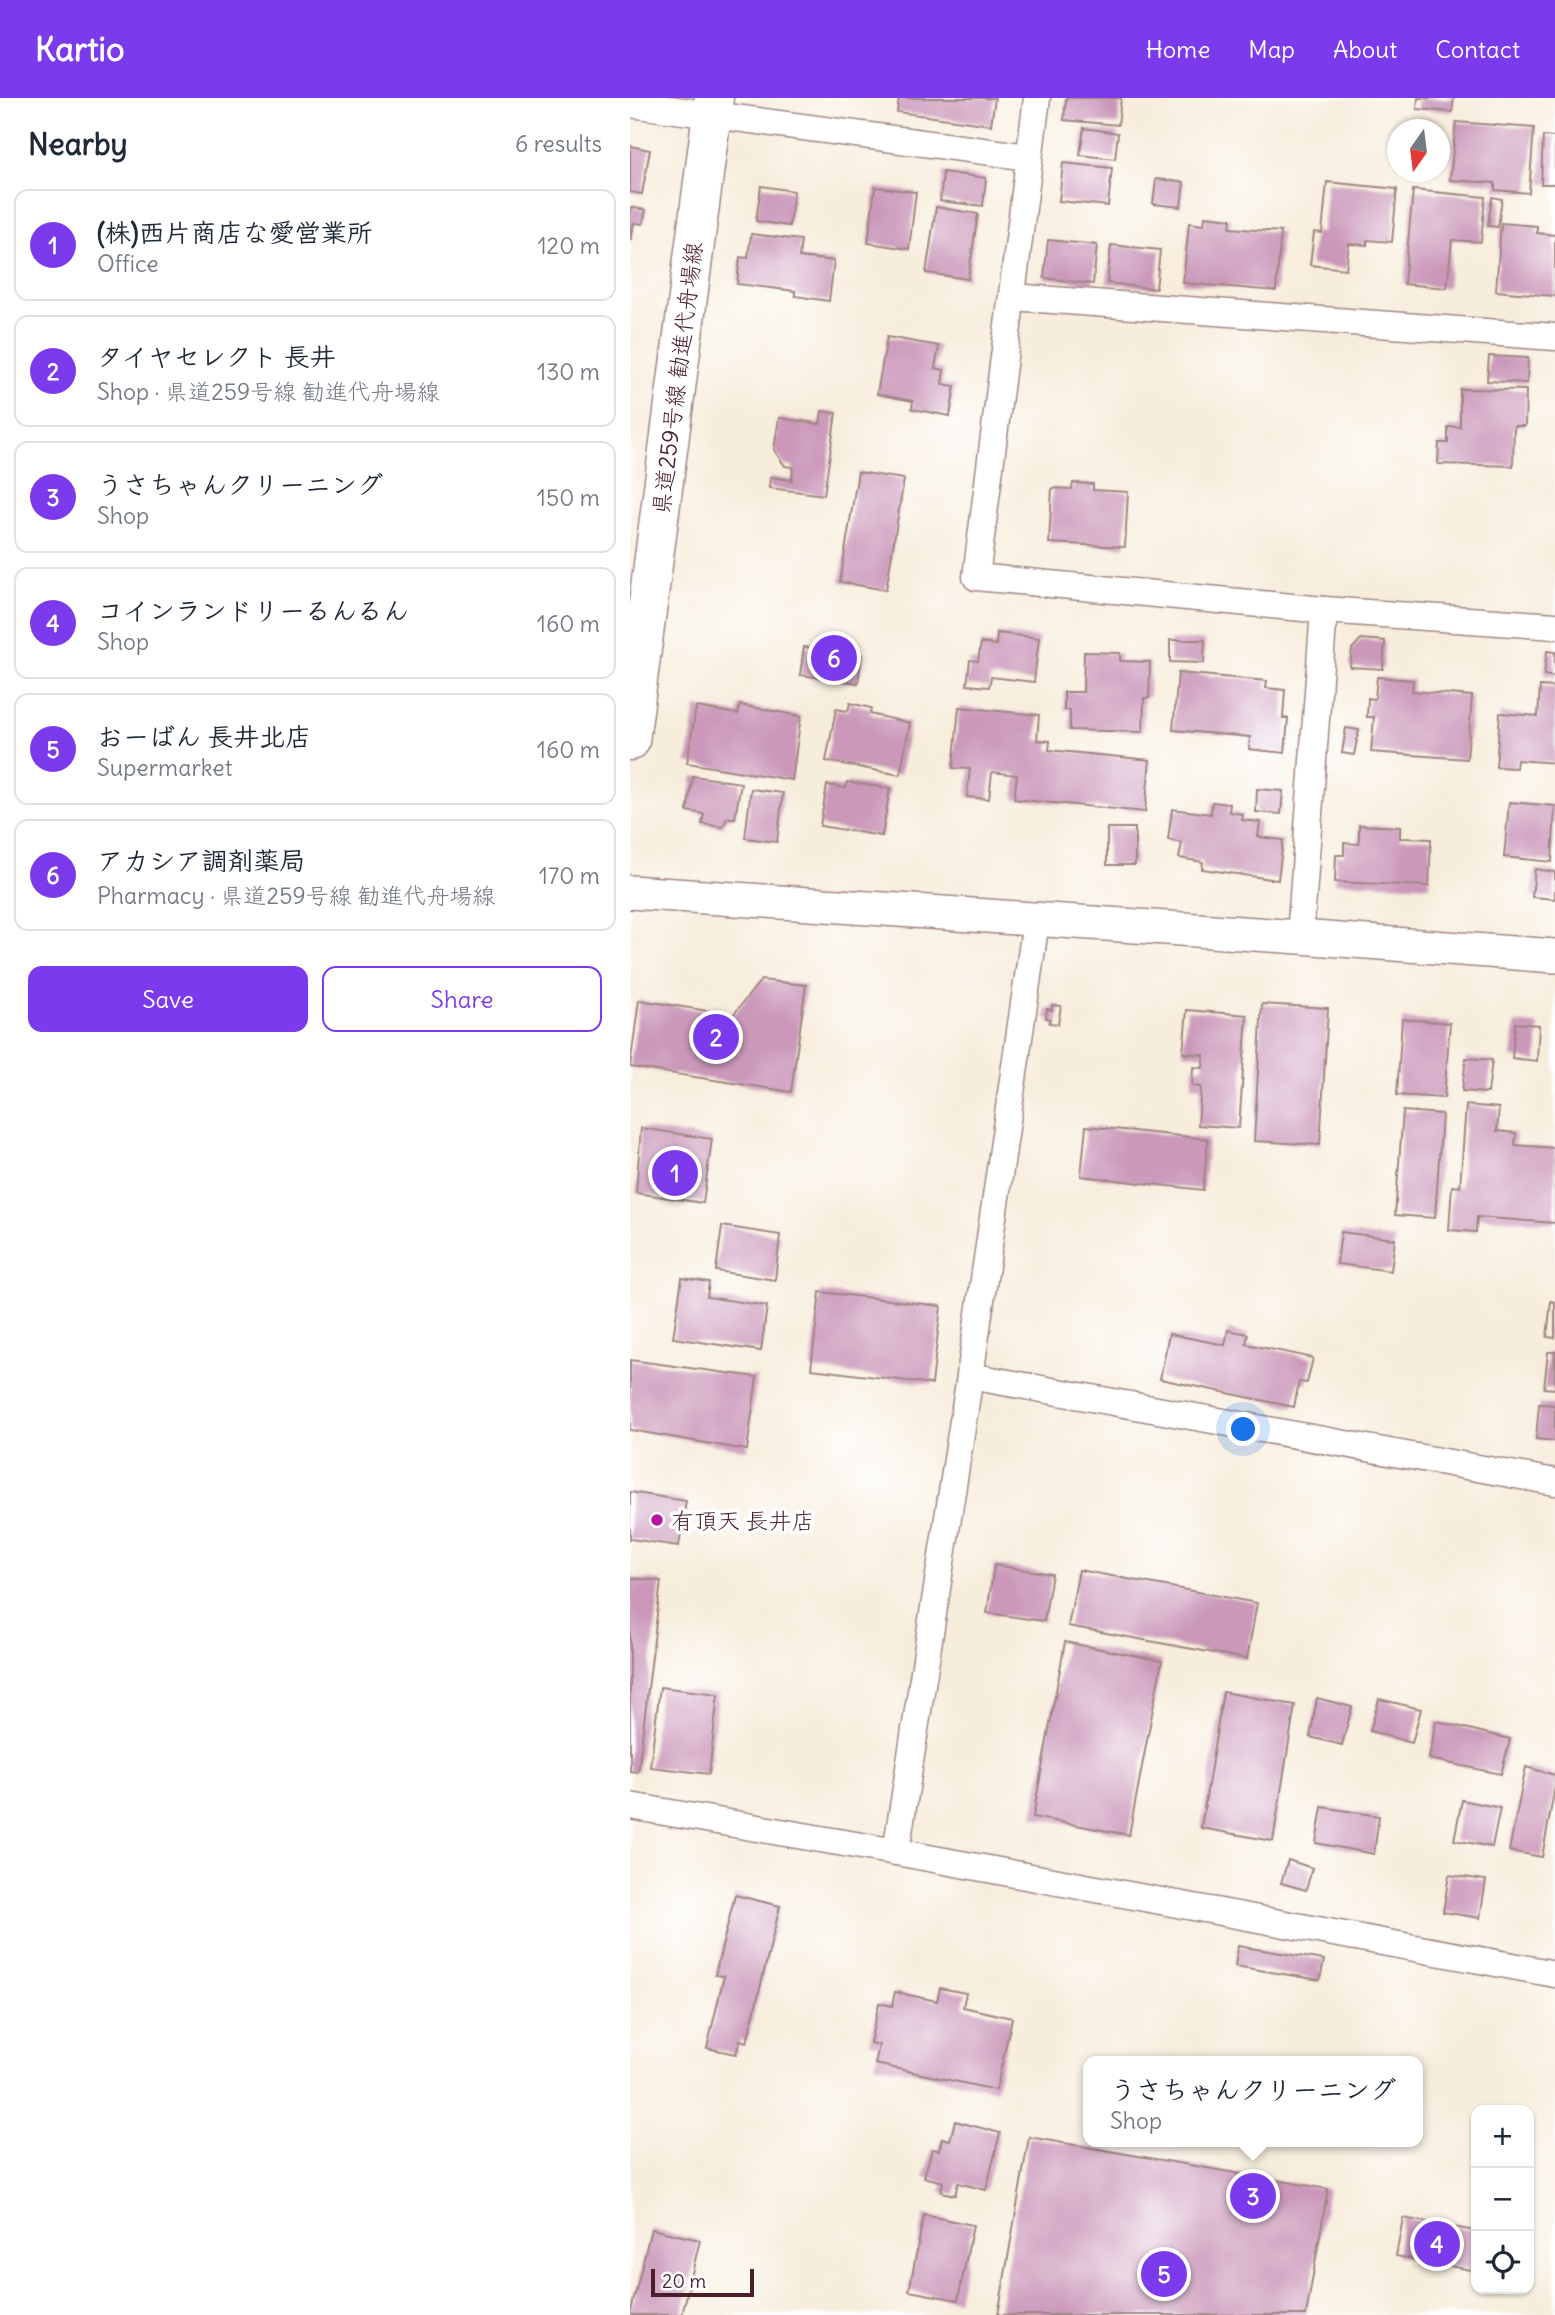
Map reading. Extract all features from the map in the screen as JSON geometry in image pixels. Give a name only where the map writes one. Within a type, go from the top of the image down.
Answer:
[{"type":"main road","name":"県道259号線 勧進代舟場線","points":[[630,741],[713,107]]},
{"type":"street","points":[[1037,98],[976,577],[1324,610],[1555,626]]},
{"type":"street","points":[[630,104],[713,107],[1028,158]]},
{"type":"street","points":[[1012,298],[1555,337]]},
{"type":"street","points":[[1300,937],[1324,610]]},
{"type":"street","points":[[630,892],[1555,956]]},
{"type":"street","points":[[896,1852],[970,1376],[1035,921]]},
{"type":"street","points":[[970,1376],[1555,1482]]},
{"type":"street","points":[[630,1806],[896,1852],[1555,1974]]},
{"type":"building","points":[[899,98],[995,98],[991,125],[897,112]]},
{"type":"building","points":[[1066,98],[1121,98],[1118,125],[1064,120]]},
{"type":"building","points":[[1418,98],[1454,98],[1452,112],[1417,109]]},
{"type":"building","points":[[1456,122],[1534,128],[1529,193],[1495,190],[1495,183],[1450,180]]},
{"type":"building","points":[[1084,128],[1118,133],[1115,159],[1080,155]]},
{"type":"building","points":[[1543,136],[1555,137],[1555,184],[1541,184]]},
{"type":"building","points":[[630,146],[650,150],[642,194],[630,192]]},
{"type":"building","points":[[1063,163],[1112,168],[1108,206],[1059,201]]},
{"type":"building","points":[[943,172],[986,178],[983,206],[940,201]]},
{"type":"building","points":[[1156,179],[1184,182],[1181,207],[1153,204]]},
{"type":"building","points":[[1327,182],[1397,189],[1392,242],[1367,240],[1367,245],[1349,244],[1346,269],[1310,265],[1314,232],[1322,233]]},
{"type":"building","points":[[761,186],[794,191],[789,226],[756,221]]},
{"type":"building","points":[[875,187],[916,192],[909,249],[868,243]]},
{"type":"building","points":[[1413,190],[1485,197],[1481,242],[1452,240],[1447,288],[1404,284]]},
{"type":"building","points":[[1492,197],[1502,199],[1498,227],[1488,226]]},
{"type":"building","points":[[630,207],[646,210],[643,224],[634,223],[631,241]]},
{"type":"building","points":[[936,207],[978,214],[968,279],[926,273]]},
{"type":"building","points":[[1205,216],[1231,219],[1230,228],[1281,232],[1276,291],[1183,283],[1189,223],[1204,225]]},
{"type":"building","points":[[1501,223],[1537,226],[1537,233],[1555,235],[1555,296],[1496,291]]},
{"type":"building","points":[[751,234],[801,240],[799,257],[834,261],[829,301],[795,296],[795,291],[737,284],[740,257],[748,258]]},
{"type":"building","points":[[1048,240],[1097,245],[1093,284],[1044,278]]},
{"type":"building","points":[[1111,245],[1160,250],[1156,289],[1107,283]]},
{"type":"building","points":[[887,337],[939,346],[935,368],[944,370],[942,384],[955,386],[950,416],[912,409],[913,401],[877,394]]},
{"type":"building","points":[[1489,356],[1528,358],[1527,383],[1487,381]]},
{"type":"building","points":[[1460,389],[1526,390],[1525,426],[1514,426],[1513,466],[1438,464],[1439,443],[1448,443],[1448,427],[1460,427]]},
{"type":"building","points":[[822,411],[836,413],[824,495],[769,488],[770,477],[792,480],[793,467],[785,466],[774,450],[779,418],[820,424]]},
{"type":"building","points":[[858,472],[904,479],[886,590],[840,582]]},
{"type":"building","points":[[1073,483],[1093,484],[1093,490],[1128,492],[1125,547],[1049,543],[1052,488],[1072,489]]},
{"type":"building","points":[[997,633],[1039,638],[1034,682],[991,677],[989,687],[967,685],[970,660],[978,661],[981,643],[996,645]]},
{"type":"building","points":[[1361,639],[1385,641],[1383,669],[1350,667],[1352,649]]},
{"type":"building","points":[[1170,640],[1205,640],[1204,663],[1170,662]]},
{"type":"building","points":[[804,647],[862,655],[858,683],[800,675]]},
{"type":"building","points":[[1547,651],[1555,652],[1555,677],[1544,675]]},
{"type":"building","points":[[1084,652],[1120,653],[1120,661],[1150,662],[1149,698],[1144,698],[1143,732],[1070,730],[1070,710],[1064,710],[1064,692],[1083,692]]},
{"type":"building","points":[[1178,673],[1267,681],[1266,688],[1285,690],[1283,718],[1288,718],[1285,753],[1249,749],[1250,737],[1173,730]]},
{"type":"building","points":[[1377,677],[1413,680],[1412,691],[1472,696],[1467,759],[1371,752],[1374,717],[1367,717],[1368,698],[1375,699]]},
{"type":"building","points":[[1540,686],[1555,687],[1555,763],[1517,760],[1516,768],[1496,767],[1500,713],[1538,716]]},
{"type":"building","points":[[850,703],[871,708],[870,714],[910,723],[900,775],[826,761],[836,709],[848,711]]},
{"type":"building","points":[[740,705],[801,716],[792,780],[687,763],[696,707],[738,714]]},
{"type":"building","points":[[959,707],[1039,715],[1037,740],[1050,741],[1049,750],[1150,760],[1145,812],[1014,799],[1017,775],[992,772],[989,799],[967,797],[970,769],[953,768]]},
{"type":"building","points":[[1346,728],[1359,730],[1354,755],[1342,753]]},
{"type":"building","points":[[693,776],[741,783],[735,818],[727,818],[723,827],[702,824],[704,814],[687,811]]},
{"type":"building","points":[[847,782],[890,788],[882,836],[820,826],[827,785],[846,788]]},
{"type":"building","points":[[751,789],[783,793],[777,842],[745,838]]},
{"type":"building","points":[[1257,789],[1283,791],[1281,814],[1256,812]]},
{"type":"building","points":[[1212,802],[1230,804],[1229,812],[1243,814],[1242,820],[1260,822],[1258,837],[1283,840],[1278,880],[1202,869],[1203,862],[1179,858],[1182,843],[1168,840],[1172,809],[1211,814]]},
{"type":"building","points":[[1509,802],[1555,806],[1552,862],[1504,857]]},
{"type":"building","points":[[1359,825],[1400,827],[1400,838],[1431,839],[1429,886],[1335,882],[1336,855],[1344,855],[1344,843],[1359,844]]},
{"type":"building","points":[[1107,828],[1135,828],[1135,865],[1107,865]]},
{"type":"building","points":[[1535,869],[1555,872],[1555,899],[1532,897]]},
{"type":"building","points":[[761,980],[806,985],[791,1092],[630,1067],[639,1000],[733,1015]]},
{"type":"building","points":[[1262,1004],[1328,1008],[1320,1145],[1254,1141]]},
{"type":"building","points":[[1052,1005],[1061,1006],[1058,1024],[1049,1023],[1050,1019],[1046,1018],[1047,1009],[1052,1010]]},
{"type":"building","points":[[1187,1010],[1247,1015],[1239,1128],[1198,1125],[1201,1087],[1192,1086],[1193,1067],[1203,1068],[1204,1055],[1183,1053]]},
{"type":"building","points":[[1402,1019],[1450,1023],[1444,1098],[1397,1095]]},
{"type":"building","points":[[1515,1023],[1539,1025],[1537,1061],[1512,1058]]},
{"type":"building","points":[[1466,1058],[1492,1060],[1488,1093],[1462,1091]]},
{"type":"building","points":[[1466,1105],[1499,1108],[1497,1131],[1516,1133],[1515,1145],[1555,1148],[1555,1223],[1477,1217],[1476,1232],[1449,1230],[1452,1186],[1460,1187]]},
{"type":"building","points":[[1403,1111],[1442,1114],[1435,1218],[1395,1215]]},
{"type":"building","points":[[1086,1126],[1208,1139],[1203,1190],[1081,1176]]},
{"type":"building","points":[[641,1128],[712,1139],[703,1203],[636,1193]]},
{"type":"building","points":[[722,1226],[780,1235],[775,1280],[716,1271]]},
{"type":"building","points":[[1341,1232],[1395,1239],[1391,1271],[1337,1264]]},
{"type":"building","points":[[682,1278],[709,1282],[707,1297],[767,1306],[761,1351],[673,1338]]},
{"type":"building","points":[[820,1292],[941,1306],[932,1384],[811,1369]]},
{"type":"building","points":[[1551,1301],[1555,1302],[1555,1338],[1547,1337]]},
{"type":"building","points":[[1228,1330],[1248,1334],[1246,1344],[1313,1358],[1307,1383],[1299,1382],[1294,1407],[1160,1379],[1169,1334],[1225,1345]]},
{"type":"building","points":[[1548,1352],[1555,1352],[1555,1389],[1544,1388]]},
{"type":"building","points":[[630,1360],[757,1377],[747,1450],[630,1430]]},
{"type":"building","points":[[1539,1404],[1555,1405],[1555,1441],[1536,1439]]},
{"type":"building","name":"有頂天 長井店","points":[[630,1492],[686,1501],[679,1546],[630,1539]]},
{"type":"building","points":[[994,1565],[1052,1574],[1044,1621],[987,1613]]},
{"type":"building","points":[[1079,1570],[1257,1603],[1247,1659],[1068,1626]]},
{"type":"building","points":[[630,1578],[661,1581],[638,1772],[630,1771]]},
{"type":"building","points":[[1065,1642],[1162,1661],[1129,1835],[1033,1817]]},
{"type":"building","points":[[660,1687],[718,1694],[709,1774],[650,1767]]},
{"type":"building","points":[[1223,1692],[1295,1705],[1273,1841],[1201,1828]]},
{"type":"building","points":[[1317,1698],[1352,1707],[1342,1745],[1310,1737]]},
{"type":"building","points":[[1379,1699],[1421,1709],[1412,1743],[1370,1731]]},
{"type":"building","points":[[1436,1721],[1510,1739],[1501,1774],[1429,1759]]},
{"type":"building","points":[[1526,1767],[1555,1775],[1542,1857],[1509,1851]]},
{"type":"building","points":[[1462,1800],[1500,1808],[1492,1847],[1454,1840]]},
{"type":"building","points":[[1322,1807],[1379,1816],[1374,1854],[1316,1843]]},
{"type":"building","points":[[1288,1860],[1312,1868],[1306,1890],[1281,1883]]},
{"type":"building","points":[[1449,1875],[1486,1880],[1480,1918],[1443,1912]]},
{"type":"building","points":[[735,1895],[780,1906],[747,2042],[740,2040],[736,2054],[707,2048],[724,1976],[715,1975]]},
{"type":"building","points":[[1238,1946],[1324,1960],[1320,1980],[1235,1966]]},
{"type":"building","points":[[940,1988],[966,1993],[963,2007],[1012,2018],[996,2090],[875,2064],[879,2045],[870,2043],[879,2003],[892,2006],[895,1992],[937,2001]]},
{"type":"building","points":[[955,2121],[1000,2133],[986,2190],[958,2183],[955,2195],[941,2192],[943,2182],[924,2177],[932,2149],[939,2150],[942,2138],[950,2140]]},
{"type":"building","points":[[1029,2137],[1328,2189],[1306,2315],[998,2315]]},
{"type":"building","points":[[924,2215],[973,2225],[958,2300],[909,2291]]},
{"type":"building","points":[[1403,2218],[1471,2230],[1471,2270],[1396,2256]]},
{"type":"building","points":[[651,2229],[700,2240],[682,2315],[630,2315]]},
{"type":"place","name":"アカシア調剤薬局","points":[[834,658]]},
{"type":"place","name":"タイヤセレクト 長井","points":[[716,1037]]},
{"type":"place","name":"(株)西片商店な愛営業所","points":[[675,1173]]},
{"type":"place","name":"有頂天 長井店","points":[[657,1520]]},
{"type":"place","name":"うさちゃんクリーニング","points":[[1253,2196]]},
{"type":"place","name":"コインランドリーるんるん","points":[[1437,2244]]},
{"type":"place","name":"おーばん 長井北店","points":[[1164,2274]]}]
